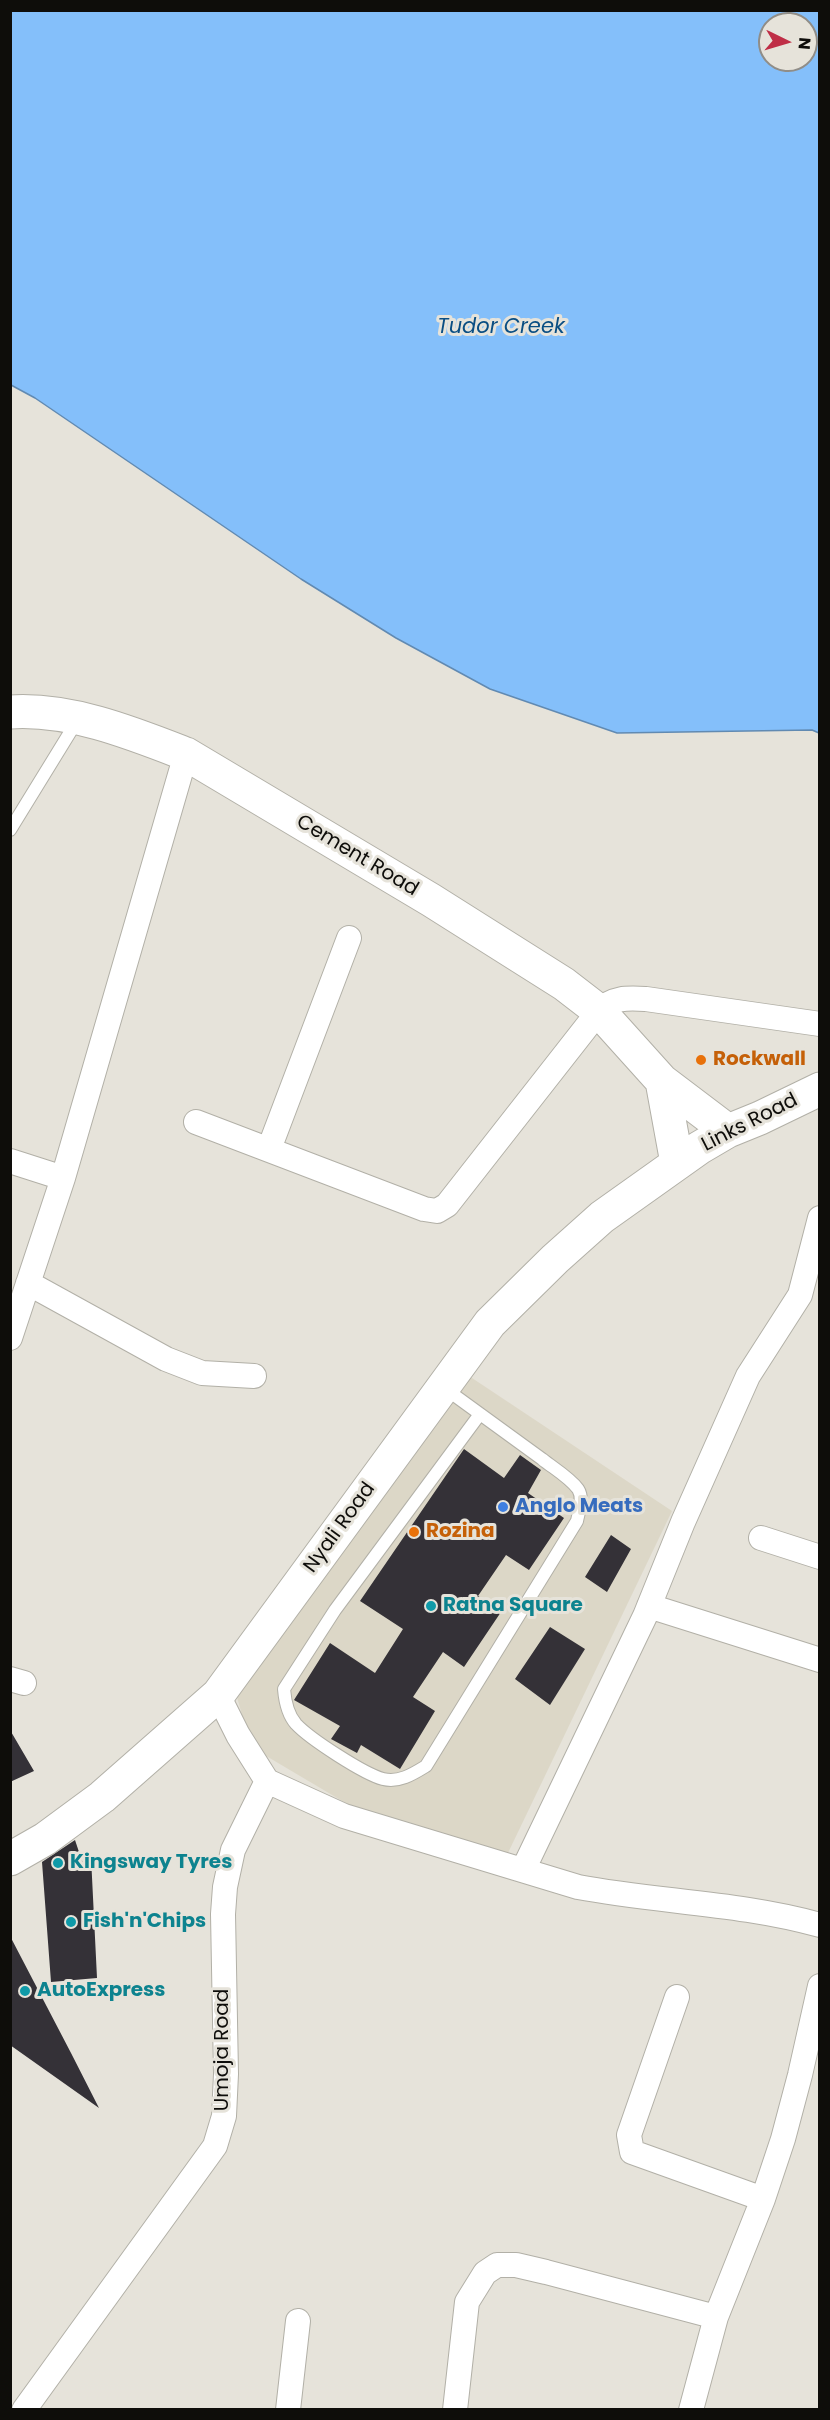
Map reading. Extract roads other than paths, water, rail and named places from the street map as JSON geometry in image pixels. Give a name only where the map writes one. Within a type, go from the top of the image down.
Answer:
[{"type":"main road","name":"Cement Road","points":[[10,712],[45,713],[78,719],[186,754],[431,900],[564,984],[599,1011],[662,1081],[728,1131]]},
{"type":"main road","points":[[662,1081],[665,1171]]},
{"type":"main road","name":"Links Road","points":[[665,1171],[728,1131],[819,1089]]},
{"type":"main road","name":"Nyali Road","points":[[10,1858],[45,1839],[102,1797],[218,1695],[490,1323],[602,1217],[665,1171]]},
{"type":"street","points":[[10,1338],[63,1178],[186,754]]},
{"type":"street","points":[[269,1149],[349,938]]},
{"type":"street","points":[[196,1122],[424,1209],[436,1211],[442,1209],[606,1004],[622,998],[646,999],[819,1024]]},
{"type":"street","points":[[10,1161],[63,1178]]},
{"type":"street","points":[[523,1870],[649,1606],[683,1522],[748,1376],[800,1295],[819,1218]]},
{"type":"street","points":[[28,1283],[109,1325],[166,1359],[202,1373],[254,1376]]},
{"type":"street","points":[[761,1538],[819,1557]]},
{"type":"street","points":[[649,1606],[819,1660]]},
{"type":"street","points":[[218,1695],[238,1735],[267,1781],[344,1816],[578,1887],[789,1916],[819,1925]]},
{"type":"street","name":"Umoja Road","points":[[24,2409],[215,2146],[225,2105],[223,1914],[225,1887],[233,1850],[267,1781]]},
{"type":"street","points":[[691,2409],[716,2317],[764,2199],[800,2075],[819,1986]]},
{"type":"street","points":[[678,1996],[629,2135],[632,2152],[764,2199]]},
{"type":"street","points":[[455,2409],[467,2302],[485,2273],[497,2265],[516,2265],[546,2272],[716,2317]]},
{"type":"street","points":[[288,2409],[298,2320]]},
{"type":"lane","points":[[10,830],[78,719]]},
{"type":"lane","points":[[443,1387],[480,1413],[563,1475],[579,1491],[581,1503],[577,1521],[426,1766],[407,1778],[384,1780],[336,1755],[296,1724],[286,1704],[284,1689],[335,1610],[480,1413]]},
{"type":"water","name":"Tudor Creek","points":[[10,11],[819,11],[819,733],[812,730],[617,733],[490,689],[396,638],[301,579],[35,398],[11,385]]},
{"type":"place","name":"Rockwall","points":[[701,1060]]},
{"type":"place","name":"Anglo Meats","points":[[503,1507]]},
{"type":"place","name":"Rozina","points":[[414,1532]]},
{"type":"place","name":"Ratna Square","points":[[431,1606]]},
{"type":"place","name":"Kingsway Tyres","points":[[58,1863]]},
{"type":"place","name":"Fish'n'Chips","points":[[71,1922]]},
{"type":"place","name":"AutoExpress","points":[[25,1991]]}]
